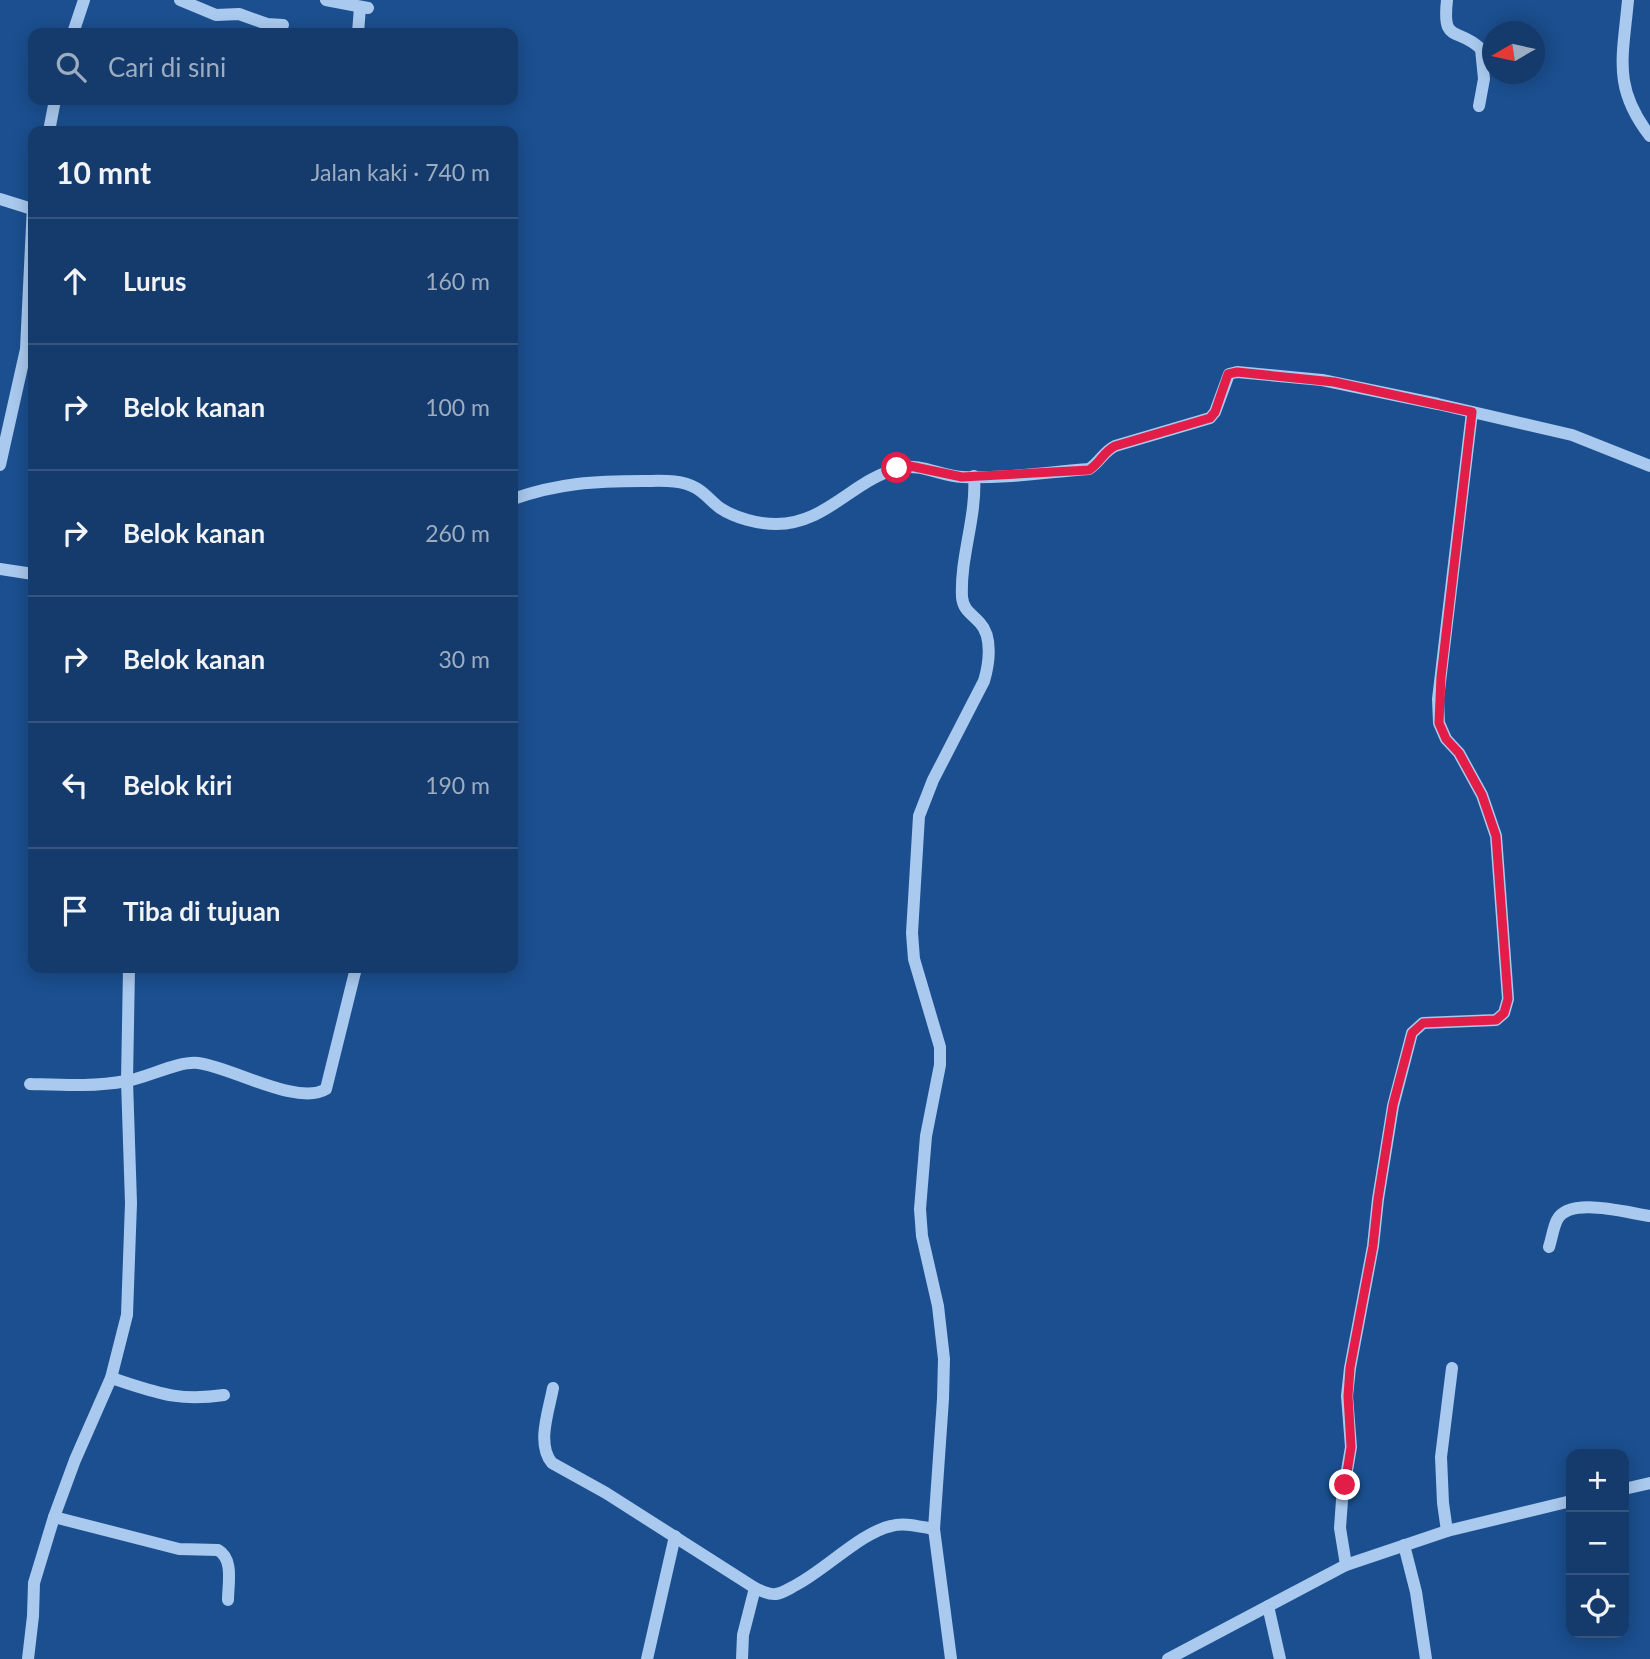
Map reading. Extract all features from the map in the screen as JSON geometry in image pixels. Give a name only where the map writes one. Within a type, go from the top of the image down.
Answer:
[{"type":"street","points":[[75,28],[84,0]]},
{"type":"street","points":[[180,0],[216,15],[239,14],[267,24],[283,25]]},
{"type":"street","points":[[326,0],[364,8],[359,28]]},
{"type":"street","points":[[1447,0],[1446,27],[1451,33],[1474,42],[1481,49],[1484,79],[1479,106]]},
{"type":"street","points":[[1628,0],[1621,65],[1625,92],[1636,119],[1650,136]]},
{"type":"street","points":[[50,126],[54,105]]},
{"type":"street","points":[[0,199],[28,206]]},
{"type":"street","points":[[0,465],[26,349],[28,308]]},
{"type":"street","points":[[518,498],[561,486],[596,481],[676,481],[695,488],[722,509],[749,521],[774,524],[797,522],[819,515],[852,491],[897,468],[910,466],[947,475],[974,477],[1089,470],[1098,464],[1105,451],[1115,446],[1210,418],[1215,412],[1228,374],[1233,373],[1322,380],[1472,412],[1572,435],[1650,466]]},
{"type":"street","points":[[1346,1565],[1340,1528],[1351,1447],[1348,1396],[1350,1368],[1373,1246],[1393,1105],[1407,1048],[1412,1033],[1423,1023],[1496,1020],[1504,1013],[1508,999],[1496,836],[1482,795],[1459,753],[1446,739],[1439,723],[1438,699],[1472,412]]},
{"type":"street","points":[[951,1659],[934,1529],[944,1359],[938,1306],[922,1236],[920,1209],[926,1136],[940,1065],[940,1048],[914,959],[914,893],[919,816],[968,708],[982,685],[988,664],[986,633],[982,625],[967,612],[962,597],[972,523],[974,477]]},
{"type":"street","points":[[0,569],[28,574]]},
{"type":"street","points":[[28,1659],[33,1624],[34,1583],[75,1460],[111,1378],[127,1315],[131,1203],[127,1081],[130,973]]},
{"type":"street","points":[[30,1084],[85,1086],[127,1081],[198,1063],[257,1082],[309,1095],[318,1094],[326,1089],[355,973]]},
{"type":"street","points":[[1549,1247],[1557,1220],[1573,1208],[1585,1206],[1650,1216]]},
{"type":"street","points":[[1447,1531],[1441,1457],[1452,1368]]},
{"type":"street","points":[[111,1378],[172,1398],[198,1399],[224,1395]]},
{"type":"street","points":[[553,1388],[544,1444],[546,1457],[552,1463],[675,1536],[755,1588],[776,1594],[787,1590],[817,1574],[856,1544],[888,1526],[899,1524],[934,1529]]},
{"type":"street","points":[[1629,1488],[1650,1483]]},
{"type":"street","points":[[1168,1659],[1346,1565],[1447,1531],[1566,1502]]},
{"type":"street","points":[[54,1517],[179,1549],[218,1550],[228,1561],[228,1600]]},
{"type":"street","points":[[647,1659],[675,1536]]},
{"type":"street","points":[[1405,1545],[1416,1592],[1426,1659]]},
{"type":"street","points":[[742,1659],[743,1635],[755,1588]]},
{"type":"street","points":[[1268,1605],[1280,1659]]},
{"type":"route","points":[[897,468],[910,466],[962,477],[1089,470],[1098,464],[1105,451],[1115,446],[1210,418],[1215,412],[1228,374],[1237,372],[1334,382],[1472,412],[1438,699],[1439,723],[1446,739],[1459,753],[1482,795],[1496,836],[1508,999],[1504,1013],[1496,1020],[1435,1021],[1423,1023],[1412,1033],[1393,1105],[1366,1289],[1350,1368],[1348,1396],[1351,1447],[1345,1485]]}]
